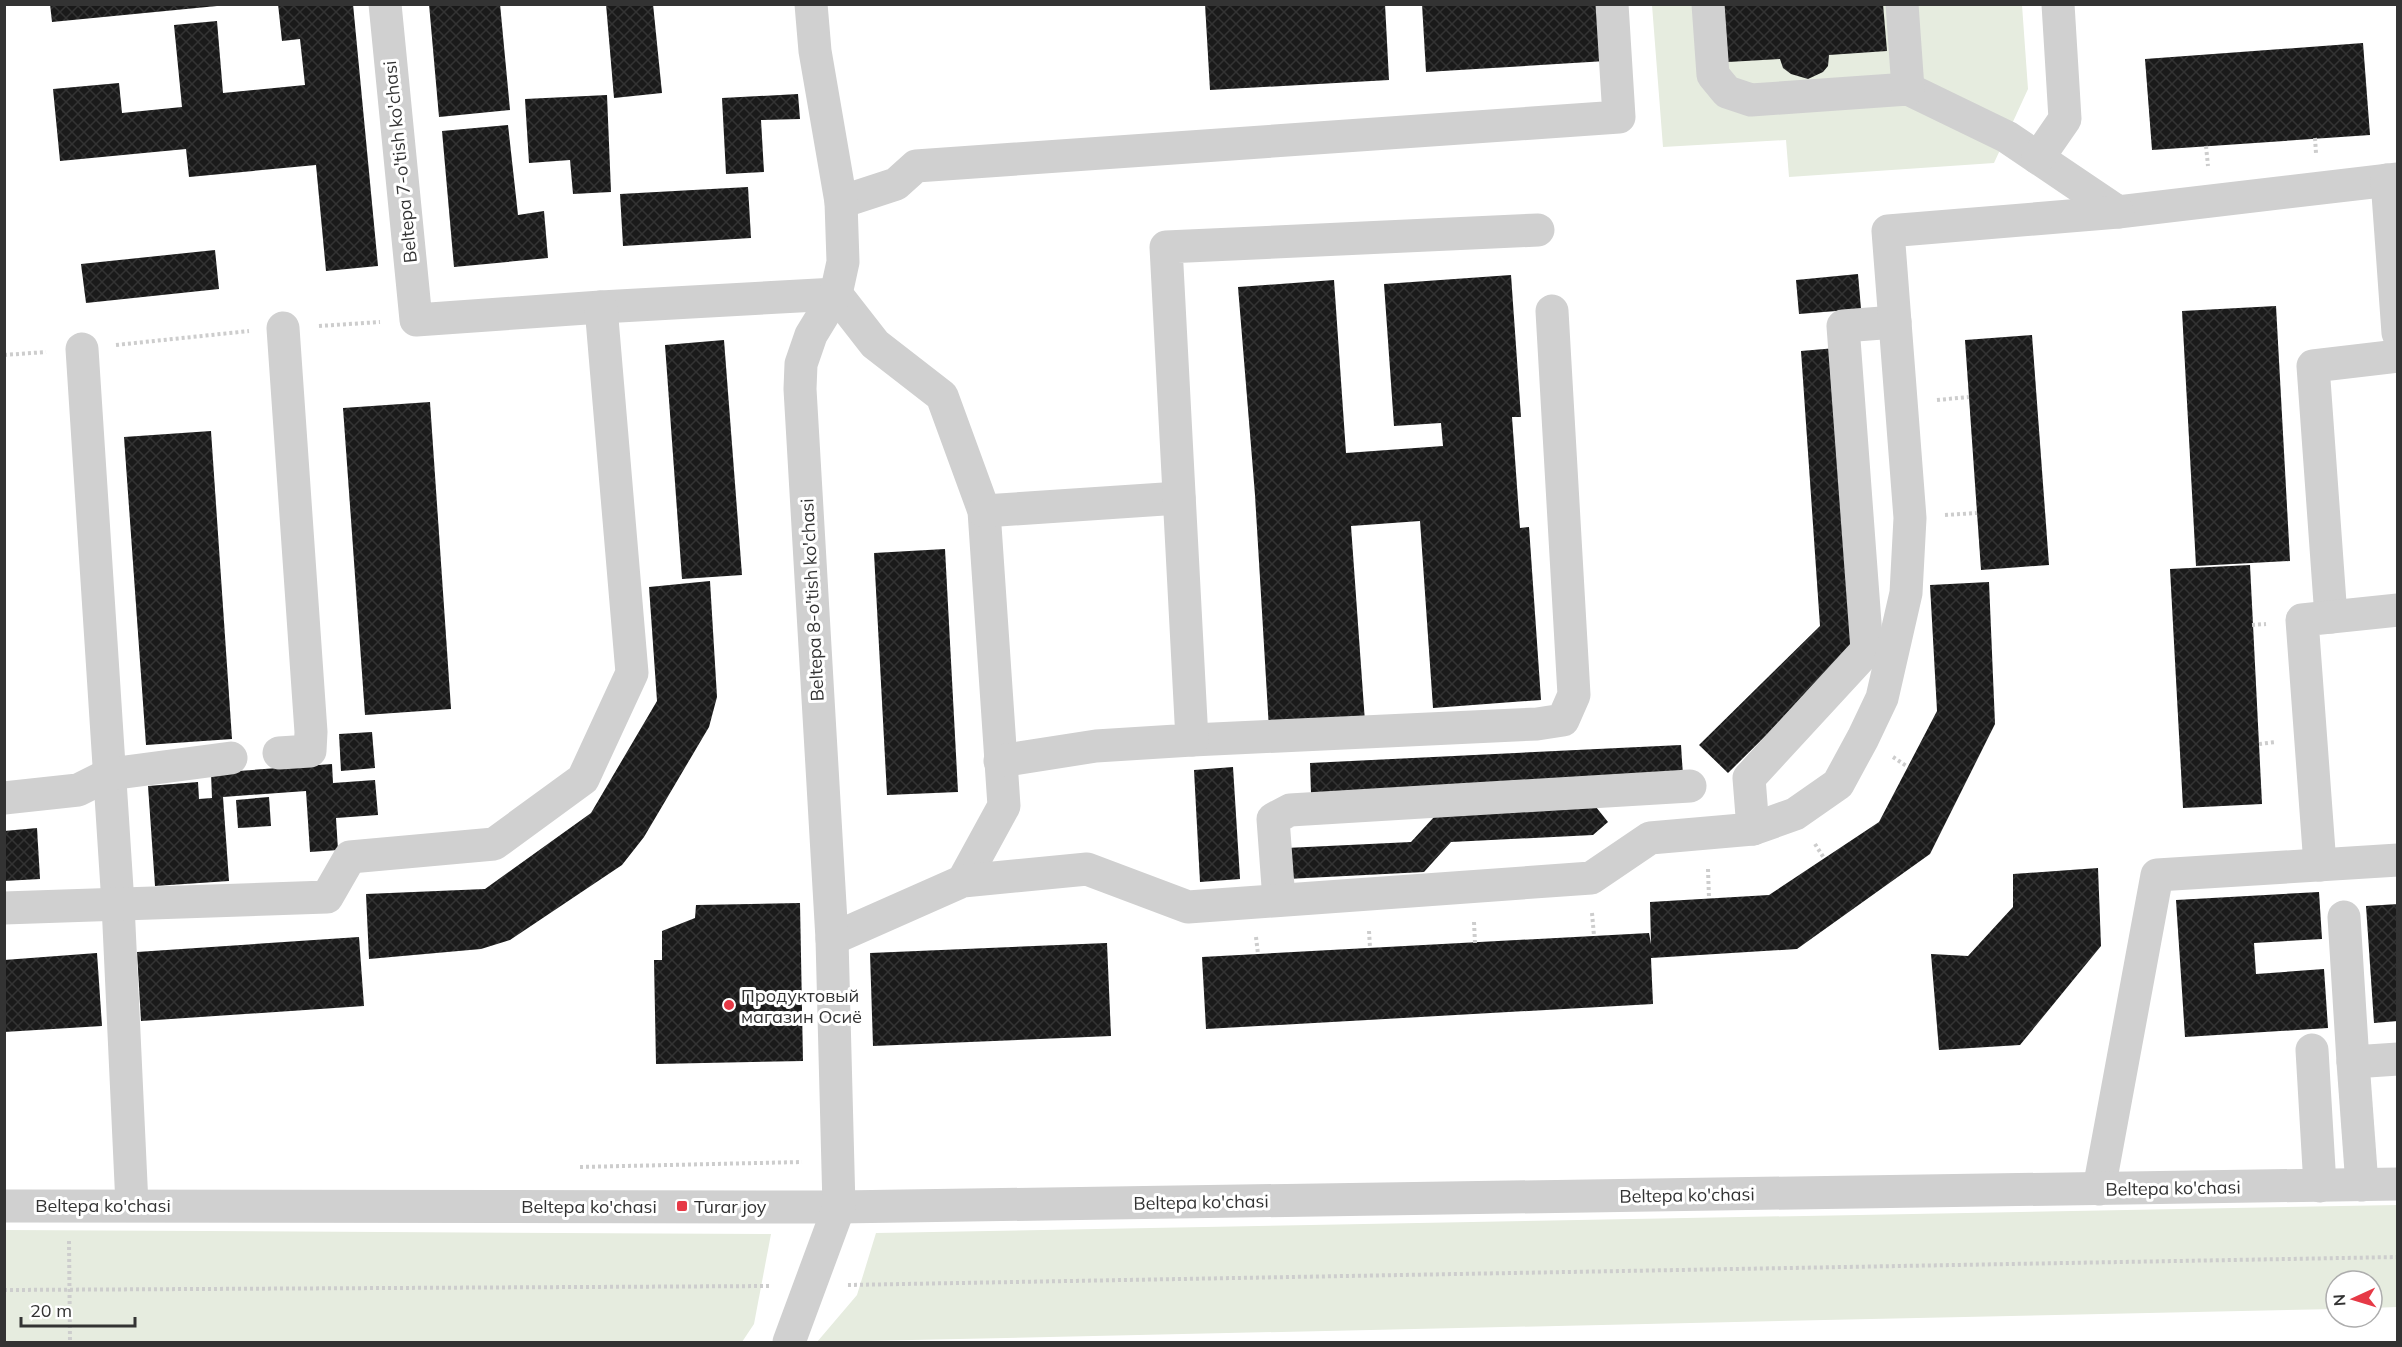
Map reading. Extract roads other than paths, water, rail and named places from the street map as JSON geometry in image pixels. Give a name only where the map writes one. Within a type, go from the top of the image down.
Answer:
[{"type":"street","name":"Beltepa 7-o'tish ko'chasi","points":[[384,4],[416,321],[601,307]]},
{"type":"street","name":"Beltepa 8-o'tish ko'chasi","points":[[810,4],[815,51],[841,202],[843,262],[836,294],[811,335],[801,364],[800,389],[832,939],[839,1207]]},
{"type":"street","points":[[841,202],[896,184],[916,166],[1619,117],[1612,4]]},
{"type":"street","points":[[1708,4],[1713,75],[1727,92],[1751,100],[1908,89],[2007,137],[2118,212]]},
{"type":"street","points":[[1902,4],[1908,89]]},
{"type":"street","points":[[2038,158],[2065,119],[2058,4]]},
{"type":"street","points":[[832,939],[963,881],[1087,869],[1188,907],[1591,878],[1650,838],[1753,829],[1795,814],[1838,784],[1882,698],[1906,593],[1910,518],[1888,231],[2118,212],[2392,180],[2397,333]]},
{"type":"street","points":[[1192,740],[1166,247],[1538,230]]},
{"type":"street","points":[[4,908],[327,897],[350,857],[494,844],[583,779],[632,673],[601,307],[836,294],[875,344],[942,396],[984,511],[1004,806],[963,881]]},
{"type":"street","points":[[1000,760],[1096,746],[1537,724],[1563,720],[1574,695],[1552,310]]},
{"type":"street","points":[[1753,829],[1749,778],[1867,650],[1843,326],[1895,322]]},
{"type":"street","points":[[279,753],[310,751],[311,732],[282,328]]},
{"type":"street","points":[[82,349],[118,904],[132,1205]]},
{"type":"street","points":[[2331,617],[2313,366],[2397,356]]},
{"type":"street","points":[[984,511],[1179,498]]},
{"type":"street","points":[[2320,865],[2302,620],[2397,610]]},
{"type":"street","points":[[4,798],[78,790],[110,774],[231,758]]},
{"type":"street","points":[[1279,900],[1273,819],[1290,810],[1690,786]]},
{"type":"street","points":[[1646,789],[1650,838]]},
{"type":"street","points":[[2098,1189],[2157,875],[2397,861]]},
{"type":"street","points":[[2343,917],[2362,1185]]},
{"type":"street","points":[[2312,1050],[2320,1186]]},
{"type":"street","points":[[2353,1062],[2397,1059]]},
{"type":"street","name":"Beltepa ko'chasi","points":[[4,1206],[839,1207],[2397,1184]]},
{"type":"street","points":[[789,1342],[839,1207]]},
{"type":"place","name":"Продуктовый магазин Осиё","points":[[729,1005]]},
{"type":"place","name":"Turar joy","points":[[682,1206]]}]
